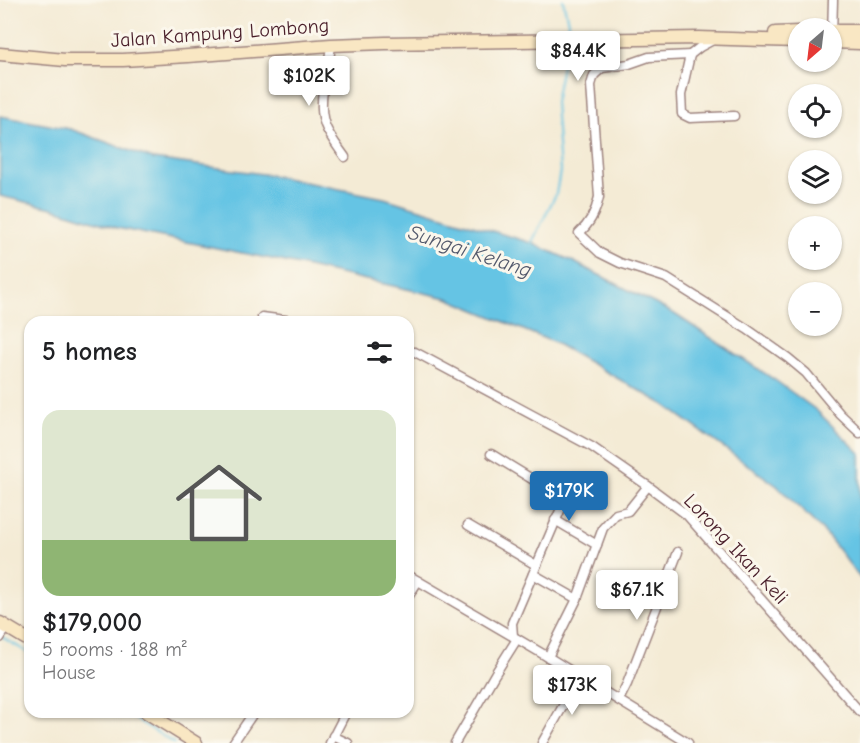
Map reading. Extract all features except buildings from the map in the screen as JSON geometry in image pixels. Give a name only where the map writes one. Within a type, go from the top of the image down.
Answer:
[{"type":"street","points":[[832,18],[833,0]]},
{"type":"street","points":[[842,34],[860,31]]},
{"type":"street","points":[[699,38],[728,34],[788,32]]},
{"type":"street","name":"Jalan Kampung Lombong","points":[[0,54],[65,60],[123,60],[331,45],[587,38],[699,38]]},
{"type":"street","points":[[699,38],[788,41]]},
{"type":"street","points":[[716,39],[690,55],[649,57],[629,64],[602,68],[594,75],[591,85],[599,197],[597,211],[586,228],[579,232],[600,253],[620,263],[666,278],[789,358],[806,373],[840,414],[860,433]]},
{"type":"street","points":[[842,39],[860,43]]},
{"type":"street","points":[[331,45],[322,99],[324,121],[345,157]]},
{"type":"street","points":[[690,55],[681,95],[682,114],[690,118],[734,116]]},
{"type":"street","name":"Lorong Ikan Keli","points":[[414,352],[592,447],[687,515],[860,711]]},
{"type":"street","points":[[454,743],[515,638],[512,623],[562,506],[562,499],[558,495],[491,454]]},
{"type":"street","points":[[548,657],[577,599],[603,528],[616,514],[628,511],[648,486]]},
{"type":"street","points":[[555,520],[597,545]]},
{"type":"street","points":[[468,525],[577,599]]},
{"type":"street","points":[[619,700],[678,552]]},
{"type":"street","points":[[414,578],[688,743]]},
{"type":"street","points":[[414,587],[418,580]]},
{"type":"street","points":[[3,630],[24,639]]},
{"type":"street","points":[[542,743],[580,676]]},
{"type":"street","points":[[155,718],[195,743]]},
{"type":"street","points":[[232,743],[250,718]]},
{"type":"street","points":[[343,718],[332,740],[348,743]]},
{"type":"water","name":"Sungai Kelang","points":[[0,116],[70,129],[153,159],[270,175],[384,198],[532,243],[673,313],[775,380],[816,410],[860,453],[860,578],[827,535],[777,486],[663,404],[555,343],[447,298],[272,259],[117,228],[52,208],[0,196]]},
{"type":"waterway","points":[[563,0],[568,22],[567,35]]},
{"type":"waterway","points":[[531,244],[556,194],[560,171],[555,102],[566,44]]},
{"type":"waterway","points":[[2,637],[24,650]]},
{"type":"waterway","points":[[134,718],[174,743]]}]
